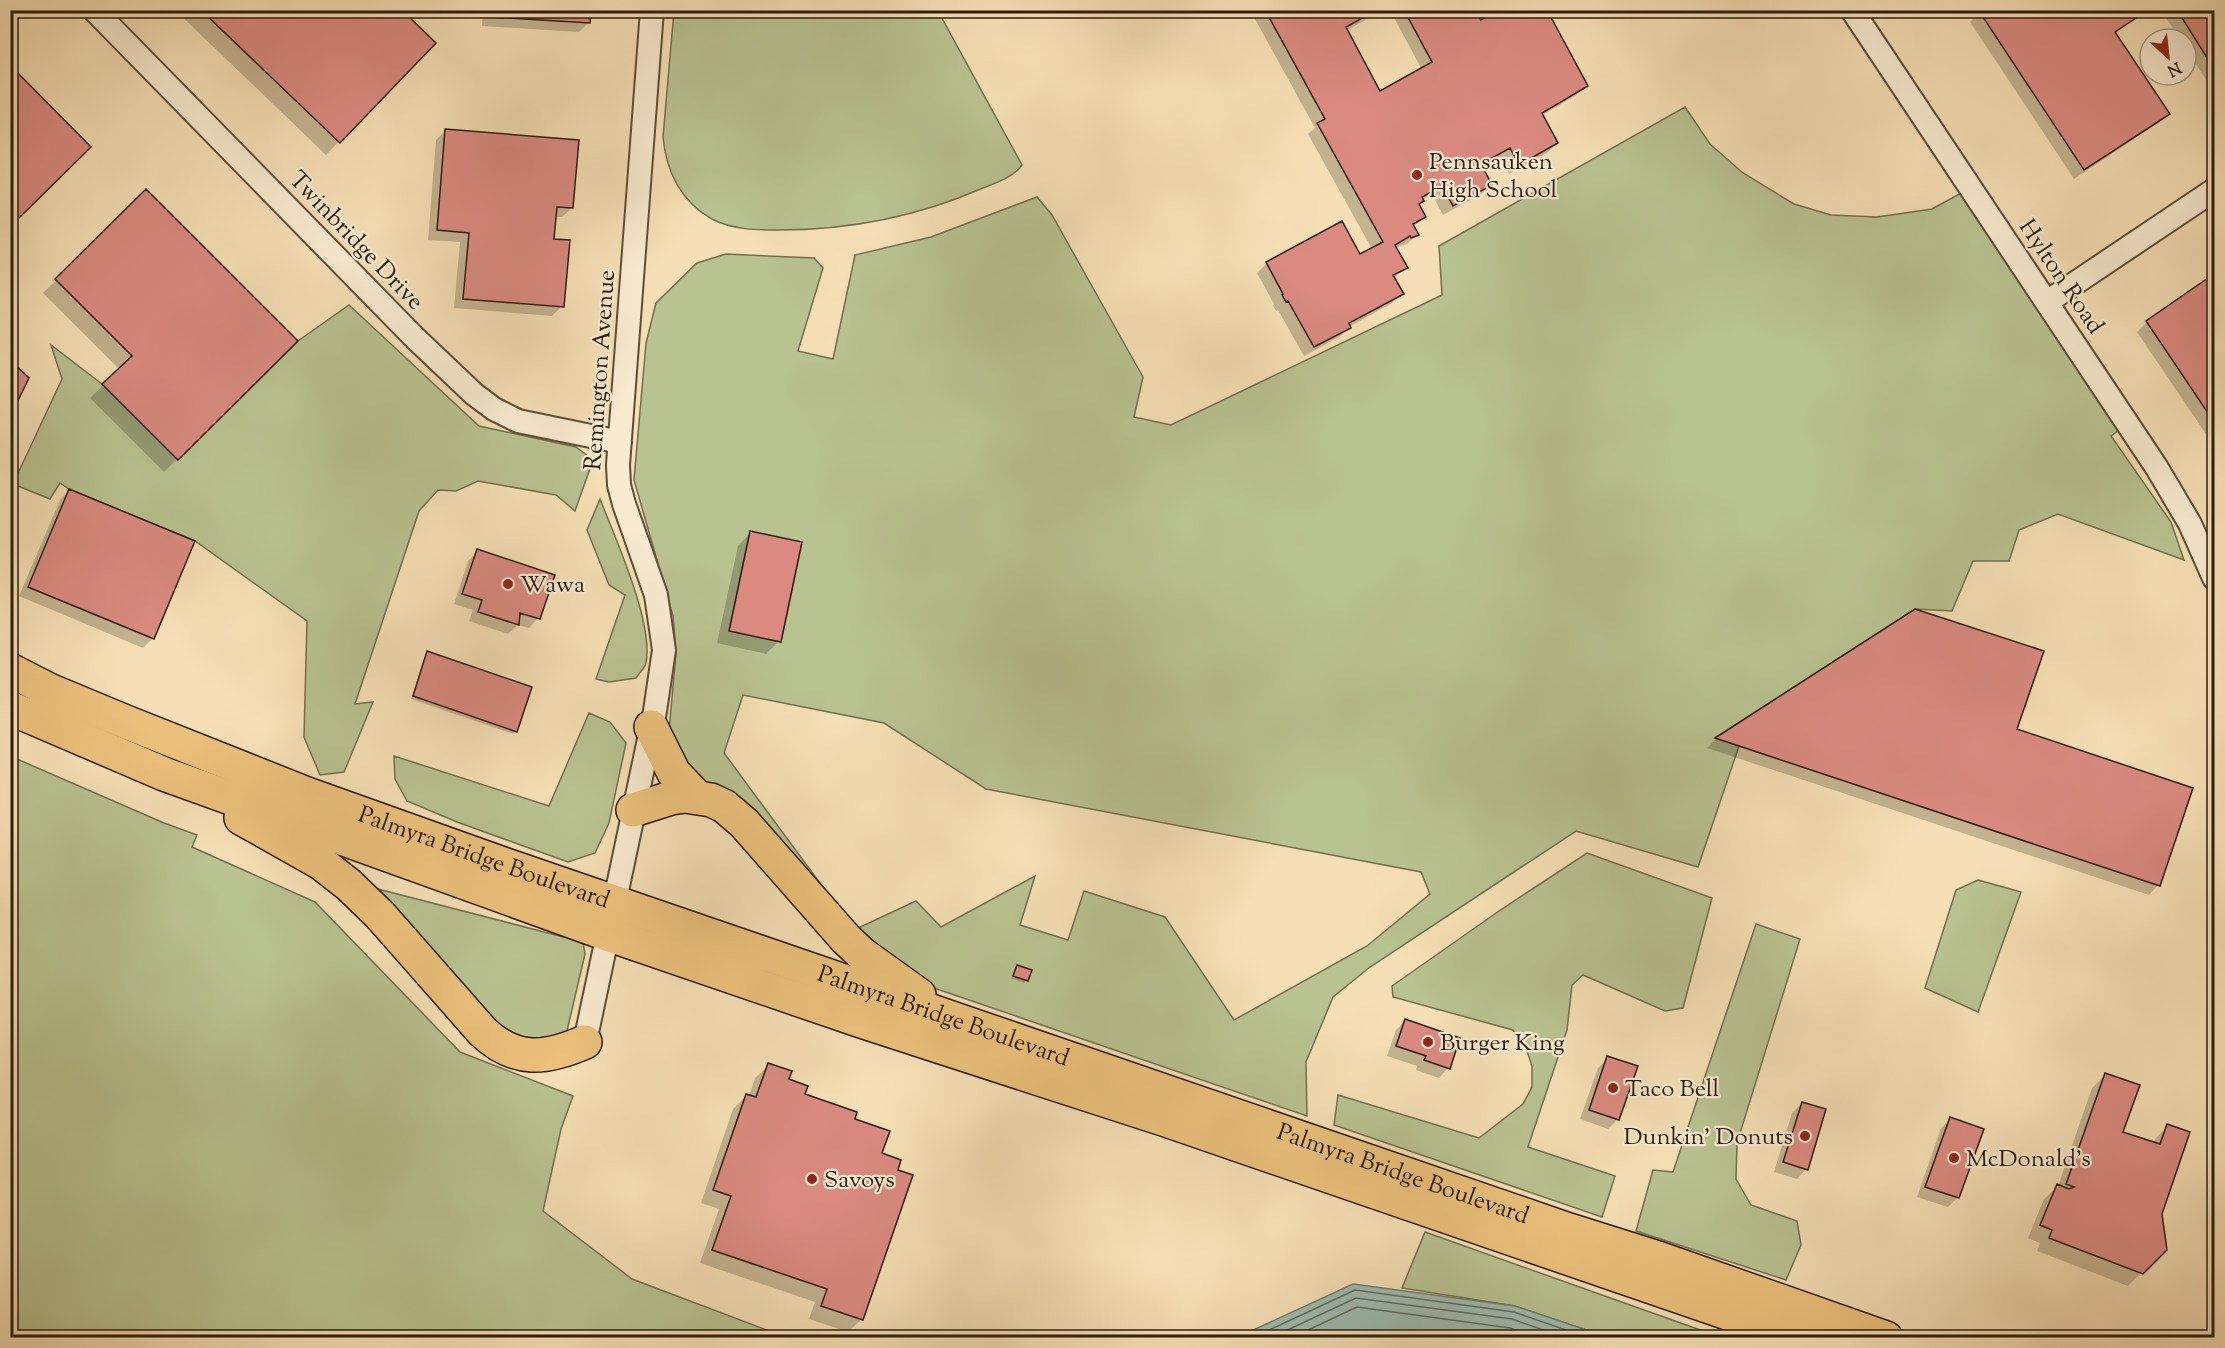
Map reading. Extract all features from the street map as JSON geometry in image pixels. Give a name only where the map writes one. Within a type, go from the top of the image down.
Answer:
[{"type":"highway","name":"Palmyra Bridge Boulevard","points":[[10,670],[49,690],[307,794],[614,902],[1886,1338]]},
{"type":"highway","name":"Palmyra Bridge Boulevard","points":[[10,708],[164,774],[607,934],[873,1025],[1166,1120],[1800,1338]]},
{"type":"highway","points":[[651,727],[674,773],[696,796]]},
{"type":"highway","points":[[164,774],[336,874],[363,897],[483,1032],[502,1047],[530,1056],[556,1053],[585,1042]]},
{"type":"highway","points":[[633,810],[671,798],[696,796],[711,800],[734,814],[846,939],[862,954],[950,1017]]},
{"type":"street","name":"Twinbridge Drive","points":[[94,10],[415,338],[474,394],[494,409],[518,421],[620,442]]},
{"type":"street","name":"Remington Avenue","points":[[585,1042],[651,727],[664,650],[656,595],[619,484],[620,442],[652,10]]},
{"type":"street","name":"Hylton Road","points":[[1852,10],[2157,468],[2190,524],[2214,578]]},
{"type":"street","points":[[2048,302],[2214,190]]},
{"type":"green space","points":[[674,11],[938,11],[1022,165],[1004,179],[959,198],[883,220],[831,227],[779,230],[745,229],[720,223],[701,212],[684,195],[672,173],[665,150],[663,137]]},
{"type":"green space","points":[[1685,107],[1710,144],[1743,173],[1794,204],[1831,215],[1877,217],[1932,209],[1965,191],[2129,423],[2111,436],[2171,522],[2184,560],[2058,514],[2019,530],[2009,561],[1973,561],[1952,611],[1915,609],[1716,737],[1739,746],[1698,867],[1576,831],[1370,967],[1333,997],[1306,1062],[1307,1116],[934,988],[891,964],[858,928],[916,901],[941,927],[1035,876],[1020,925],[1068,940],[1084,891],[1165,917],[1234,1020],[1367,946],[1430,894],[1421,872],[986,789],[884,723],[743,695],[724,753],[820,883],[815,887],[699,782],[681,762],[669,731],[676,653],[673,616],[634,480],[646,343],[656,303],[697,263],[726,254],[814,258],[823,268],[798,351],[833,359],[855,255],[931,237],[1037,197],[1052,215],[1143,377],[1134,417],[1171,425],[1442,295],[1439,246]]},
{"type":"green space","points":[[349,305],[479,426],[576,447],[593,460],[575,511],[556,495],[478,481],[456,491],[438,490],[419,511],[355,704],[373,702],[344,772],[320,775],[304,737],[307,621],[195,541],[69,489],[60,483],[50,499],[13,484],[62,379],[51,345],[102,384],[178,460],[298,341]]},
{"type":"green space","points":[[600,499],[632,581],[647,646],[645,665],[636,678],[609,682],[596,679],[625,595],[609,585],[587,530]]},
{"type":"green space","points":[[589,713],[610,722],[626,743],[609,823],[595,853],[568,862],[457,822],[407,801],[395,779],[394,756],[549,806]]},
{"type":"green space","points":[[10,756],[197,835],[192,847],[315,902],[460,1052],[573,1096],[561,1129],[543,1211],[632,1279],[785,1337],[11,1337]]},
{"type":"green space","points":[[1587,853],[1712,898],[1683,1008],[1665,1011],[1583,975],[1572,985],[1567,1030],[1528,1147],[1615,1176],[1602,1217],[1334,1125],[1338,1095],[1479,1138],[1523,1104],[1532,1087],[1532,1066],[1526,1048],[1513,1030],[1393,997],[1392,986]]},
{"type":"green space","points":[[1978,880],[2021,892],[1978,1012],[1925,988],[1956,890]]},
{"type":"green space","points":[[378,889],[583,942],[585,954],[566,1035],[537,1043],[504,1032]]},
{"type":"green space","points":[[1756,924],[1800,939],[1737,1143],[1736,1179],[1751,1205],[1797,1221],[1801,1245],[1786,1280],[1636,1231],[1653,1170],[1673,1172]]},
{"type":"green space","points":[[1425,1232],[1720,1337],[1607,1337],[1515,1306],[1402,1288]]},
{"type":"water","points":[[1353,1284],[1515,1306],[1607,1337],[1238,1337]]},
{"type":"building","points":[[201,10],[402,10],[436,43],[340,143]]},
{"type":"building","points":[[491,10],[591,10],[590,23],[491,17]]},
{"type":"building","name":"Pennsauken High School","points":[[1265,10],[1377,10],[1346,27],[1380,91],[1432,62],[1404,10],[1475,10],[1481,20],[1492,13],[1491,10],[1547,10],[1588,86],[1542,113],[1558,143],[1519,165],[1510,148],[1481,164],[1492,185],[1453,206],[1442,186],[1422,197],[1424,201],[1419,204],[1426,217],[1413,224],[1419,235],[1411,238],[1410,236],[1395,245],[1408,268],[1393,275],[1404,294],[1349,323],[1351,328],[1314,347],[1288,301],[1286,302],[1282,295],[1266,262],[1342,221],[1360,254],[1383,242],[1317,123],[1325,119]]},
{"type":"building","points":[[2131,10],[2136,18],[2115,32],[2138,66],[2138,87],[2152,87],[2170,114],[2084,170],[1979,11]]},
{"type":"building","points":[[2177,10],[2214,10],[2214,69],[2198,43],[2198,27],[2188,27]]},
{"type":"building","points":[[10,65],[91,147],[19,218],[10,209]]},
{"type":"building","points":[[445,129],[579,140],[573,208],[557,207],[554,239],[570,240],[564,307],[463,299],[469,233],[437,230]]},
{"type":"building","points":[[146,189],[298,341],[178,460],[102,384],[132,356],[55,279]]},
{"type":"building","points":[[2214,274],[2214,422],[2146,321]]},
{"type":"building","points":[[10,360],[29,378],[10,417]]},
{"type":"building","points":[[69,489],[195,541],[154,639],[28,587]]},
{"type":"building","points":[[750,531],[802,542],[781,642],[729,631]]},
{"type":"building","name":"Wawa","points":[[477,549],[555,575],[540,619],[520,613],[519,625],[478,612],[482,600],[462,594]]},
{"type":"building","points":[[1915,609],[2044,651],[2017,729],[2193,788],[2160,886],[1715,738]]},
{"type":"building","points":[[427,651],[532,687],[517,732],[413,696]]},
{"type":"building","points":[[1017,965],[1032,970],[1028,981],[1013,976]]},
{"type":"building","name":"Burger King","points":[[1405,1019],[1460,1038],[1450,1069],[1424,1060],[1426,1056],[1396,1046]]},
{"type":"building","name":"Taco Bell","points":[[1607,1056],[1638,1066],[1619,1120],[1589,1110]]},
{"type":"building","points":[[768,1063],[792,1071],[789,1079],[808,1086],[805,1094],[857,1112],[855,1119],[890,1131],[882,1153],[901,1160],[898,1170],[913,1175],[863,1320],[821,1306],[827,1289],[712,1250],[731,1196],[713,1190],[746,1094],[756,1097]]},
{"type":"building","points":[[2105,1073],[2140,1085],[2123,1132],[2160,1144],[2167,1124],[2190,1132],[2162,1214],[2167,1250],[2143,1274],[2049,1238],[2052,1230],[2040,1225],[2057,1184],[2069,1189],[2074,1187],[2066,1184]]},
{"type":"building","name":"Dunkin' Donuts","points":[[1802,1102],[1826,1109],[1808,1170],[1783,1162]]},
{"type":"building","name":"McDonald's","points":[[1950,1117],[1984,1129],[1959,1198],[1925,1187]]},
{"type":"place","name":"Pennsauken High School","points":[[1417,175]]},
{"type":"place","name":"Wawa","points":[[508,584]]},
{"type":"place","name":"Burger King","points":[[1428,1042]]},
{"type":"place","name":"Taco Bell","points":[[1613,1088]]},
{"type":"place","name":"Dunkin' Donuts","points":[[1805,1136]]},
{"type":"place","name":"McDonald's","points":[[1954,1158]]},
{"type":"place","name":"Savoys","points":[[812,1179]]}]
